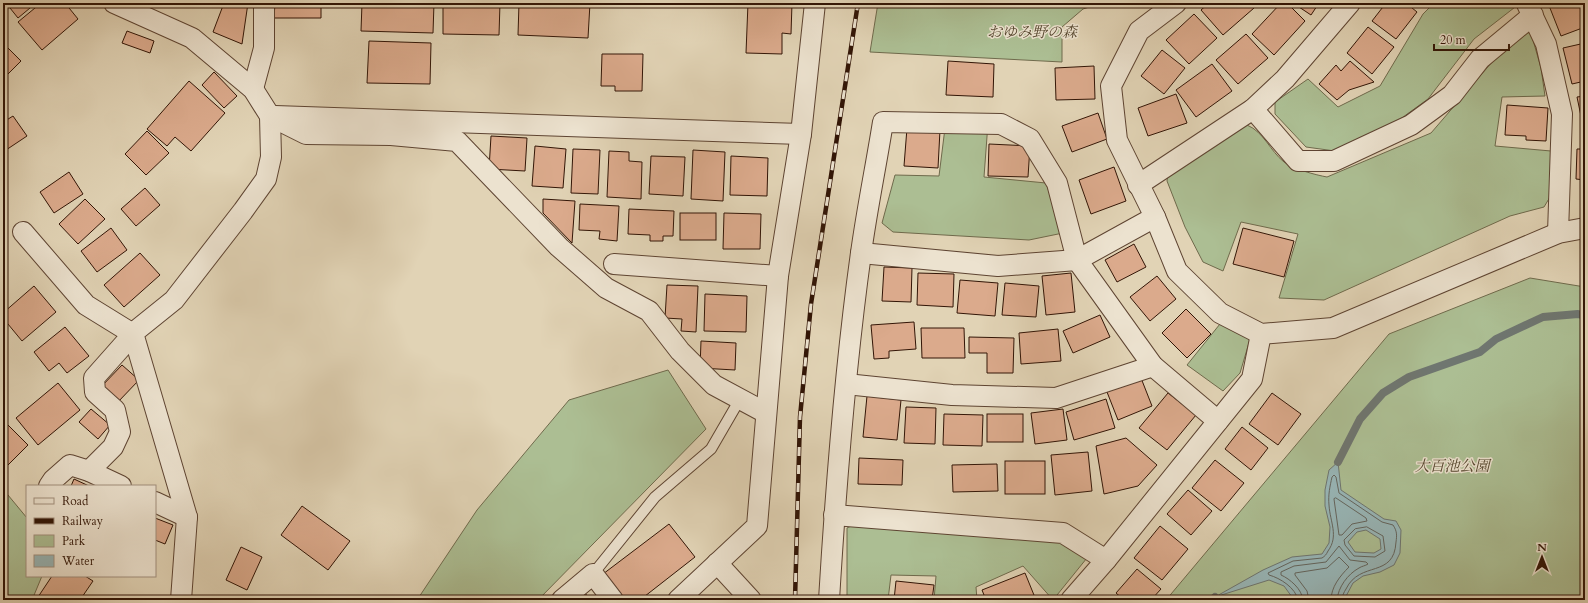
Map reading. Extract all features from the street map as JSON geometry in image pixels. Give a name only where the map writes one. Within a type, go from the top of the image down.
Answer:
[{"type":"street","points":[[89,471],[113,447],[120,432],[116,410],[95,392],[94,378],[133,334],[174,300],[266,179],[271,157],[270,116],[253,89],[192,38],[114,3]]},
{"type":"street","points":[[253,89],[264,48],[264,3]]},
{"type":"street","points":[[678,600],[757,526],[778,276],[801,134],[815,3]]},
{"type":"street","points":[[1176,3],[1139,31],[1111,86],[1117,140],[1155,217],[1177,271],[1220,313],[1261,334],[1333,328],[1558,234],[1585,228]]},
{"type":"street","points":[[1138,185],[1253,109],[1285,79],[1350,3]]},
{"type":"street","points":[[1253,109],[1298,161],[1334,161],[1411,125],[1452,95],[1480,59],[1530,9],[1546,44],[1562,114],[1558,234]]},
{"type":"street","points":[[270,116],[801,134]]},
{"type":"street","points":[[270,116],[306,134],[391,135],[457,141],[559,247],[606,288],[649,310],[680,350],[714,385],[766,413]]},
{"type":"street","points":[[829,600],[834,515],[846,384],[861,254],[883,122],[1001,124],[1030,139],[1057,183],[1077,260],[1153,366],[1218,421]]},
{"type":"street","points":[[861,254],[998,266],[1077,260],[1155,217]]},
{"type":"street","points":[[22,232],[86,305],[133,334],[187,517],[181,600]]},
{"type":"street","points":[[614,264],[778,276]]},
{"type":"street","points":[[1071,600],[1106,560],[1252,379],[1261,334]]},
{"type":"street","points":[[846,384],[952,396],[1056,398],[1153,366]]},
{"type":"street","points":[[50,485],[53,480],[70,465],[89,471],[119,485]]},
{"type":"street","points":[[156,502],[187,517]]},
{"type":"street","points":[[834,515],[1063,533],[1106,560]]},
{"type":"street","points":[[718,563],[751,600]]},
{"type":"street","points":[[562,600],[593,574],[613,600]]},
{"type":"lane","points":[[593,574],[655,497],[711,449],[740,399]]},
{"type":"green space","name":"おゆみ野の森","points":[[878,3],[1102,3],[1083,9],[1062,27],[1062,62],[870,52]]},
{"type":"green space","points":[[1434,3],[1519,4],[1474,39],[1428,99],[1399,120],[1335,151],[1306,147],[1275,114],[1275,102],[1308,79],[1338,107],[1380,86],[1423,14]]},
{"type":"green space","points":[[1520,32],[1531,33],[1541,68],[1545,96],[1502,97],[1495,146],[1551,151],[1550,197],[1544,207],[1510,216],[1324,300],[1279,298],[1298,234],[1241,222],[1223,271],[1203,262],[1185,227],[1167,181],[1169,163],[1247,125],[1258,132],[1279,158],[1288,165],[1327,177],[1431,133]]},
{"type":"green space","points":[[946,120],[988,123],[984,177],[1046,183],[1063,233],[1029,240],[893,232],[882,223],[895,175],[939,176]]},
{"type":"green space","name":"大百池公園","points":[[1530,278],[1585,287],[1585,600],[1166,600],[1389,334]]},
{"type":"green space","points":[[1228,314],[1251,336],[1240,373],[1223,391],[1187,365]]},
{"type":"green space","points":[[668,370],[706,429],[538,600],[417,600],[477,510],[569,400]]},
{"type":"green space","points":[[3,489],[26,517],[26,577],[42,577],[32,600],[3,600]]},
{"type":"green space","points":[[864,520],[1054,532],[1091,553],[1053,600],[1023,566],[976,587],[977,600],[934,600],[936,576],[891,575],[888,600],[847,600],[847,528]]},
{"type":"water","points":[[1338,462],[1341,490],[1384,519],[1396,521],[1401,530],[1400,553],[1394,565],[1380,572],[1363,576],[1353,583],[1344,600],[1297,600],[1292,597],[1284,586],[1269,580],[1215,597],[1263,570],[1292,557],[1322,554],[1329,543],[1330,527],[1325,506],[1325,490],[1329,470]],"holes":[[[1366,530],[1380,539],[1381,549],[1374,553],[1355,552],[1348,542],[1357,532]]]},
{"type":"building","points":[[6,3],[36,3],[18,18]]},
{"type":"building","points":[[41,3],[65,3],[78,19],[42,50],[18,22]]},
{"type":"building","points":[[224,3],[248,3],[242,44],[213,32]]},
{"type":"building","points":[[275,3],[321,3],[321,18],[274,18]]},
{"type":"building","points":[[362,3],[434,3],[433,33],[361,31]]},
{"type":"building","points":[[443,3],[500,3],[499,35],[443,34]]},
{"type":"building","points":[[519,3],[590,3],[588,38],[518,35]]},
{"type":"building","points":[[748,3],[792,3],[791,34],[782,33],[782,54],[746,53]]},
{"type":"building","points":[[1209,3],[1250,3],[1254,8],[1223,35],[1201,10]]},
{"type":"building","points":[[1281,3],[1287,3],[1305,21],[1274,55],[1252,34]]},
{"type":"building","points":[[1293,3],[1319,3],[1311,15]]},
{"type":"building","points":[[1386,3],[1406,3],[1417,12],[1396,39],[1372,21]]},
{"type":"building","points":[[1548,3],[1585,3],[1585,27],[1561,36]]},
{"type":"building","points":[[1194,14],[1217,38],[1189,64],[1166,40]]},
{"type":"building","points":[[1368,27],[1394,47],[1372,74],[1347,53]]},
{"type":"building","points":[[127,31],[154,41],[150,53],[122,43]]},
{"type":"building","points":[[1246,34],[1268,58],[1238,84],[1216,60]]},
{"type":"building","points":[[369,41],[431,43],[430,84],[367,83]]},
{"type":"building","points":[[1585,43],[1585,81],[1572,84],[1563,48]]},
{"type":"building","points":[[6,46],[21,61],[3,79],[3,49]]},
{"type":"building","points":[[1162,50],[1185,68],[1164,94],[1141,76]]},
{"type":"building","points":[[602,54],[643,54],[642,91],[615,91],[615,86],[601,86]]},
{"type":"building","points":[[948,61],[994,64],[993,97],[946,95]]},
{"type":"building","points":[[1350,61],[1374,82],[1349,90],[1337,100],[1319,84],[1336,65],[1341,71]]},
{"type":"building","points":[[1212,64],[1232,91],[1196,117],[1176,90]]},
{"type":"building","points":[[1094,66],[1095,99],[1056,100],[1055,68]]},
{"type":"building","points":[[214,72],[237,96],[224,108],[202,85]]},
{"type":"building","points":[[189,81],[225,113],[191,151],[175,137],[167,146],[147,129]]},
{"type":"building","points":[[1176,94],[1187,123],[1148,136],[1138,108]]},
{"type":"building","points":[[1585,96],[1585,121],[1582,121],[1577,97]]},
{"type":"building","points":[[1507,105],[1548,108],[1546,141],[1526,140],[1526,136],[1505,135]]},
{"type":"building","points":[[1098,113],[1107,139],[1072,152],[1062,126]]},
{"type":"building","points":[[13,116],[27,136],[3,152],[3,118],[5,121]]},
{"type":"building","points":[[907,128],[940,130],[938,168],[904,166]]},
{"type":"building","points":[[147,131],[169,153],[146,175],[125,154]]},
{"type":"building","points":[[491,136],[527,138],[525,171],[489,169]]},
{"type":"building","points":[[989,144],[1030,146],[1028,177],[988,176]]},
{"type":"building","points":[[535,146],[566,149],[563,188],[532,186]]},
{"type":"building","points":[[573,149],[600,150],[598,194],[571,193]]},
{"type":"building","points":[[1577,149],[1585,149],[1585,180],[1576,179]]},
{"type":"building","points":[[693,150],[725,152],[723,201],[691,199]]},
{"type":"building","points":[[609,151],[629,152],[629,161],[642,162],[641,199],[607,197]]},
{"type":"building","points":[[651,156],[685,157],[683,196],[649,194]]},
{"type":"building","points":[[731,156],[768,158],[767,196],[730,195]]},
{"type":"building","points":[[1114,167],[1126,201],[1091,214],[1079,180]]},
{"type":"building","points":[[69,172],[83,194],[54,213],[40,192]]},
{"type":"building","points":[[145,188],[160,205],[136,226],[121,209]]},
{"type":"building","points":[[85,199],[105,219],[78,244],[59,224]]},
{"type":"building","points":[[543,199],[575,201],[572,243],[543,213]]},
{"type":"building","points":[[580,204],[619,206],[617,241],[599,239],[600,231],[579,230]]},
{"type":"building","points":[[629,209],[674,211],[673,236],[663,236],[663,241],[650,241],[650,235],[628,234]]},
{"type":"building","points":[[680,213],[716,213],[716,240],[680,240]]},
{"type":"building","points":[[724,213],[761,214],[760,249],[723,249]]},
{"type":"building","points":[[111,228],[127,250],[97,272],[81,251]]},
{"type":"building","points":[[1243,228],[1294,241],[1284,277],[1233,264]]},
{"type":"building","points":[[1134,244],[1146,267],[1117,282],[1105,260]]},
{"type":"building","points":[[140,253],[160,275],[124,307],[104,285]]},
{"type":"building","points":[[884,267],[912,268],[911,302],[882,301]]},
{"type":"building","points":[[918,273],[954,274],[953,307],[917,305]]},
{"type":"building","points":[[1071,273],[1075,312],[1046,315],[1042,276]]},
{"type":"building","points":[[1157,276],[1176,299],[1150,321],[1130,297]]},
{"type":"building","points":[[960,280],[998,283],[995,316],[957,313]]},
{"type":"building","points":[[1005,283],[1039,286],[1036,317],[1002,315]]},
{"type":"building","points":[[667,285],[698,286],[696,332],[681,331],[682,319],[665,318]]},
{"type":"building","points":[[34,286],[56,312],[22,341],[3,318],[3,313]]},
{"type":"building","points":[[705,294],[747,296],[746,332],[704,331]]},
{"type":"building","points":[[1186,309],[1211,334],[1187,358],[1162,333]]},
{"type":"building","points":[[1100,315],[1110,337],[1073,353],[1063,331]]},
{"type":"building","points":[[914,322],[916,349],[889,351],[889,358],[874,359],[871,325]]},
{"type":"building","points":[[65,327],[89,356],[67,373],[59,363],[49,371],[34,352]]},
{"type":"building","points":[[921,328],[964,328],[965,358],[922,358]]},
{"type":"building","points":[[1058,329],[1061,361],[1021,364],[1019,333]]},
{"type":"building","points":[[969,337],[1014,338],[1013,373],[987,373],[987,353],[969,353]]},
{"type":"building","points":[[701,341],[736,343],[735,370],[700,368]]},
{"type":"building","points":[[122,365],[139,380],[117,403],[100,388]]},
{"type":"building","points":[[1141,378],[1152,406],[1118,420],[1107,392]]},
{"type":"building","points":[[58,383],[80,410],[38,445],[16,418]]},
{"type":"building","points":[[1168,393],[1196,415],[1167,450],[1139,428]]},
{"type":"building","points":[[1272,393],[1301,414],[1278,445],[1249,424]]},
{"type":"building","points":[[867,396],[901,400],[897,440],[863,437]]},
{"type":"building","points":[[1106,399],[1115,428],[1074,440],[1066,412]]},
{"type":"building","points":[[906,407],[936,408],[935,444],[904,443]]},
{"type":"building","points":[[91,409],[110,425],[98,439],[79,422]]},
{"type":"building","points":[[1063,409],[1067,440],[1035,444],[1031,413]]},
{"type":"building","points":[[944,414],[983,415],[982,446],[943,445]]},
{"type":"building","points":[[987,414],[1023,414],[1023,442],[987,442]]},
{"type":"building","points":[[6,423],[28,445],[6,467],[3,464],[3,426]]},
{"type":"building","points":[[1242,427],[1268,448],[1251,470],[1225,449]]},
{"type":"building","points":[[1126,438],[1157,465],[1138,486],[1104,494],[1096,446]]},
{"type":"building","points":[[1088,452],[1092,491],[1055,495],[1051,455]]},
{"type":"building","points":[[859,458],[903,460],[902,485],[858,484]]},
{"type":"building","points":[[1215,460],[1244,483],[1221,511],[1192,488]]},
{"type":"building","points":[[1005,461],[1045,461],[1045,494],[1005,494]]},
{"type":"building","points":[[997,464],[998,491],[953,492],[952,465]]},
{"type":"building","points":[[74,479],[87,485],[71,485]]},
{"type":"building","points":[[1188,490],[1212,511],[1191,535],[1167,514]]},
{"type":"building","points":[[302,506],[350,541],[328,570],[281,535]]},
{"type":"building","points":[[156,518],[173,525],[165,544],[156,540]]},
{"type":"building","points":[[669,524],[695,557],[640,600],[624,600],[603,574]]},
{"type":"building","points":[[1160,526],[1188,549],[1162,580],[1134,558]]},
{"type":"building","points":[[241,547],[262,557],[247,590],[226,580]]},
{"type":"building","points":[[1137,569],[1161,589],[1151,600],[1124,600],[1116,593]]},
{"type":"building","points":[[1025,573],[1036,600],[986,600],[982,590]]},
{"type":"building","points":[[51,577],[87,577],[93,581],[80,600],[36,600]]},
{"type":"building","points":[[896,581],[934,585],[932,600],[894,600]]},
{"type":"building","points":[[585,593],[590,600],[576,600]]},
{"type":"waterway","points":[[1338,462],[1360,419],[1383,393],[1409,377],[1480,352],[1496,339],[1543,317],[1578,314],[1585,316]]},
{"type":"waterway","points":[[1212,600],[1215,597]]},
{"type":"railway","points":[[795,600],[800,417],[811,304],[858,3]]}]
